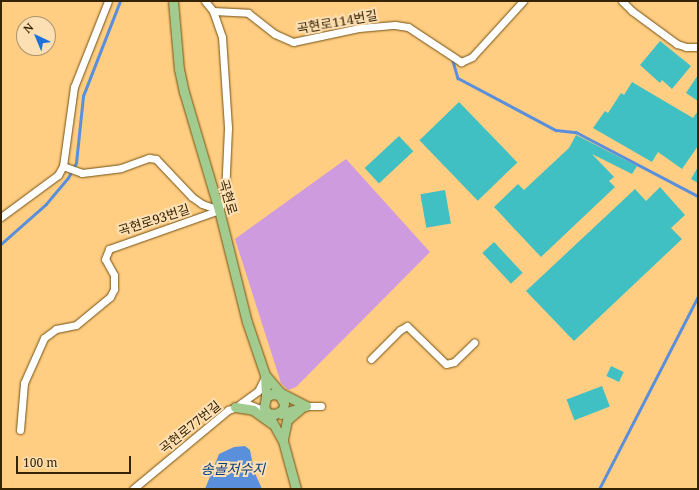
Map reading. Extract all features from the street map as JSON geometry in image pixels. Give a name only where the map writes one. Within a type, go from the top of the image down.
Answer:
[{"type":"main road","name":"곡현로","points":[[173,1],[179,69],[219,210],[247,322],[265,375],[266,397],[264,407],[283,441]]},
{"type":"main road","points":[[265,375],[284,396],[284,403],[281,412],[283,441],[296,489]]},
{"type":"main road","points":[[266,397],[276,394],[306,406]]},
{"type":"main road","points":[[268,412],[274,414],[306,406]]},
{"type":"main road","points":[[283,441],[287,420],[293,413],[306,406]]},
{"type":"main road","points":[[235,407],[247,408],[263,416],[283,441]]},
{"type":"street","points":[[1,217],[58,175],[63,166],[74,87],[108,1]]},
{"type":"street","points":[[63,166],[82,173],[121,168],[150,158],[156,159],[192,197],[202,204],[219,210],[225,195],[228,128],[222,37],[213,11],[205,1]]},
{"type":"street","name":"곡현로114번길","points":[[213,11],[248,13],[275,34],[293,42],[359,28],[395,26],[408,27],[461,62],[472,57],[523,1]]},
{"type":"street","points":[[622,1],[632,11],[677,44],[686,47],[698,48]]},
{"type":"street","name":"곡현로93번길","points":[[20,430],[24,383],[40,344],[50,332],[76,325],[110,298],[114,289],[114,275],[105,260],[109,248],[219,210]]},
{"type":"street","points":[[371,359],[400,330],[408,326],[446,364],[454,362],[474,343]]},
{"type":"street","points":[[235,407],[258,391],[265,375]]},
{"type":"street","points":[[235,407],[266,397]]},
{"type":"street","name":"곡현로77번길","points":[[134,489],[211,423],[235,407],[248,404],[268,412]]},
{"type":"street","points":[[306,406],[321,406]]},
{"type":"shaded area","points":[[346,159],[430,252],[296,387],[288,390],[281,383],[235,239]]},
{"type":"water","name":"송골저수지","points":[[245,446],[250,450],[254,471],[262,489],[205,489],[219,454],[234,447]]},
{"type":"building","points":[[660,41],[691,66],[672,89],[662,80],[660,83],[640,65]]},
{"type":"building","points":[[698,75],[698,101],[686,93]]},
{"type":"building","points":[[632,82],[693,118],[698,111],[698,146],[682,169],[658,152],[652,162],[593,128],[605,111],[608,113],[621,93],[624,95]]},
{"type":"building","points":[[459,102],[517,162],[478,201],[419,140]]},
{"type":"building","points":[[576,135],[637,166],[632,174],[592,154],[614,177],[609,181],[615,187],[541,257],[494,207],[518,184],[524,190],[569,148]]},
{"type":"building","points":[[399,136],[413,151],[379,183],[365,168]]},
{"type":"building","points":[[698,167],[698,183],[691,179]]},
{"type":"building","points":[[660,187],[685,215],[671,228],[682,239],[574,341],[526,291],[635,189],[646,201]]},
{"type":"building","points":[[445,190],[451,223],[426,228],[420,194]]},
{"type":"building","points":[[494,242],[523,273],[511,284],[482,253]]},
{"type":"building","points":[[611,366],[624,372],[619,382],[606,376]]},
{"type":"building","points":[[602,386],[610,407],[574,420],[567,400]]},
{"type":"waterway","points":[[1,244],[46,204],[68,178],[76,163],[83,96],[120,1]]},
{"type":"waterway","points":[[453,61],[458,78],[556,130],[576,132],[698,196]]},
{"type":"waterway","points":[[599,489],[698,296]]}]
